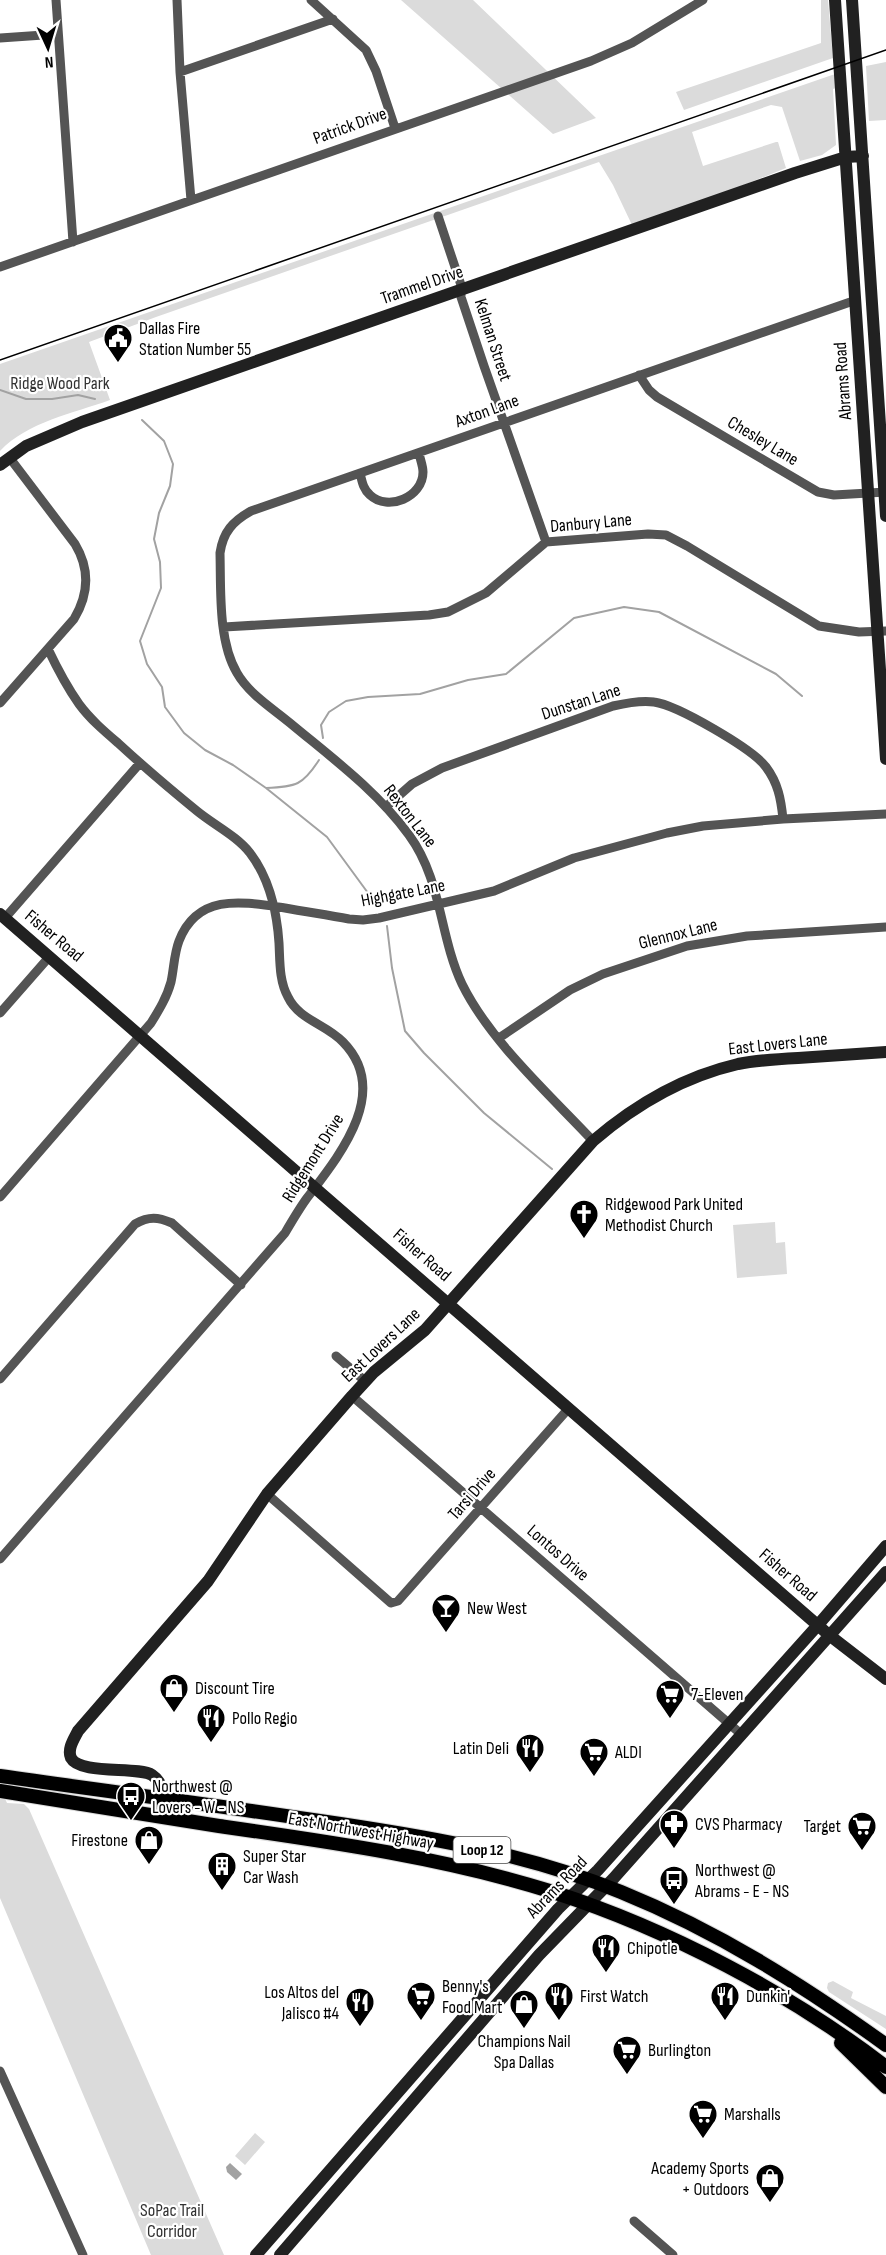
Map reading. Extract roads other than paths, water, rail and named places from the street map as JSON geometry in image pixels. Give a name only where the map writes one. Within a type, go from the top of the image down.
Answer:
[{"type":"main road","name":"East Northwest Highway","points":[[0,1776],[319,1821],[470,1847],[536,1863],[606,1886],[709,1932],[811,1992],[886,2045]]},
{"type":"main road","name":"East Northwest Highway","points":[[0,1791],[357,1846],[473,1870],[570,1898],[728,1966],[826,2025],[886,2067]]},
{"type":"main road","points":[[316,1840],[319,1821]]},
{"type":"main road","points":[[800,2009],[811,1992]]},
{"type":"main road","points":[[846,2016],[868,2024],[886,2035]]},
{"type":"main road","points":[[826,2025],[847,2050],[886,2087]]},
{"type":"street","points":[[56,0],[73,242]]},
{"type":"street","points":[[177,0],[180,72],[191,200]]},
{"type":"street","points":[[311,0],[355,39],[372,60],[395,128]]},
{"type":"street","name":"Patrick Drive","points":[[0,267],[591,61],[632,43],[703,0]]},
{"type":"street","name":"Abrams Road","points":[[835,0],[867,494],[882,631],[886,759]]},
{"type":"street","name":"Abrams Road","points":[[852,0],[886,516]]},
{"type":"street","points":[[180,72],[333,19]]},
{"type":"street","points":[[0,38],[58,34]]},
{"type":"street","name":"Trammel Drive","points":[[4,461],[47,435],[82,422],[795,173],[846,157],[863,156]]},
{"type":"street","name":"Kelman Street","points":[[438,216],[461,290],[461,297],[546,542]]},
{"type":"street","points":[[856,300],[886,296]]},
{"type":"street","name":"Axton Lane","points":[[224,627],[220,553],[222,542],[232,524],[251,511],[856,300]]},
{"type":"street","name":"Chesley Lane","points":[[639,375],[657,397],[818,492],[834,495],[885,492]]},
{"type":"street","points":[[360,473],[364,487],[371,497],[388,503],[405,499],[418,487],[421,480],[423,472],[419,453]]},
{"type":"street","points":[[0,703],[74,619],[80,608],[86,583],[85,569],[75,544],[4,461]]},
{"type":"street","name":"Danbury Lane","points":[[224,627],[448,612],[486,593],[546,542],[648,534],[666,535],[819,626],[837,631],[882,631]]},
{"type":"street","name":"Rexton Lane","points":[[224,627],[231,662],[245,684],[387,806],[423,856],[440,903],[448,947],[458,975],[474,1003],[517,1060],[593,1141]]},
{"type":"street","name":"Ridgemont Drive","points":[[0,1559],[285,1233],[352,1131],[360,1113],[363,1086],[355,1056],[344,1042],[331,1031],[303,1015],[292,1005],[286,995],[280,968],[277,923],[273,907],[262,875],[250,853],[239,841],[198,812],[140,763],[80,706],[48,649]]},
{"type":"street","name":"Dunstan Lane","points":[[387,806],[412,784],[441,768],[613,706],[654,702],[681,711],[753,754],[765,765],[776,782],[781,798],[783,819]]},
{"type":"street","points":[[2,916],[140,763]]},
{"type":"street","name":"Highgate Lane","points":[[0,1197],[151,1023],[166,998],[178,943],[193,919],[220,904],[245,902],[363,920],[494,891],[574,858],[667,833],[703,826],[783,819],[886,814]]},
{"type":"street","name":"Fisher Road","points":[[2,916],[829,1635],[886,1679]]},
{"type":"street","name":"Glennox Lane","points":[[499,1038],[570,990],[594,978],[687,946],[747,936],[886,927]]},
{"type":"street","points":[[0,1013],[50,956]]},
{"type":"street","name":"East Lovers Lane","points":[[158,1816],[159,1782],[152,1774],[90,1767],[75,1762],[71,1757],[70,1749],[78,1731],[222,1563],[267,1494],[365,1381],[425,1330],[450,1304],[593,1141],[614,1122],[648,1100],[707,1072],[760,1060],[886,1052]]},
{"type":"street","points":[[0,1379],[120,1240],[135,1224],[146,1218],[159,1217],[172,1223],[241,1285]]},
{"type":"street","points":[[336,1356],[365,1381]]},
{"type":"street","name":"Lontos Drive","points":[[352,1396],[741,1734]]},
{"type":"street","name":"Tarsi Drive","points":[[267,1494],[390,1603],[398,1602],[569,1408]]},
{"type":"street","name":"Abrams Road","points":[[256,2255],[570,1898],[818,1625],[886,1546]]},
{"type":"street","name":"Abrams Road","points":[[280,2255],[477,2026],[606,1886],[886,1572]]},
{"type":"street","points":[[466,2016],[477,2026]]},
{"type":"street","points":[[0,2071],[83,2255]]},
{"type":"street","points":[[373,2121],[387,2133]]},
{"type":"street","points":[[634,2221],[673,2255]]},
{"type":"waterway","points":[[0,390],[26,399],[52,399],[78,395],[95,399]]},
{"type":"waterway","points":[[142,420],[164,441],[173,464],[170,486],[159,513],[154,539],[160,562],[161,588],[140,641],[147,664],[162,687],[165,707],[184,733],[205,750],[233,765],[266,788],[327,837],[379,908]]},
{"type":"waterway","points":[[323,738],[321,725],[329,712],[346,701],[368,697],[420,694],[468,680],[506,674],[574,618],[624,607],[659,612],[776,674],[802,696]]},
{"type":"waterway","points":[[266,788],[285,787],[298,783],[308,775],[319,760]]},
{"type":"waterway","points":[[387,926],[392,968],[405,1031],[484,1113],[552,1169]]},
{"type":"tram line","points":[[0,360],[886,50]]},
{"type":"place","name":"Dallas Fire Station Number 55","points":[[118,364]]},
{"type":"place","name":"Ridgewood Park United Methodist Church","points":[[584,1240]]},
{"type":"place","name":"New West","points":[[446,1634]]},
{"type":"place","name":"Discount Tire","points":[[174,1714]]},
{"type":"place","name":"7-Eleven","points":[[670,1720]]},
{"type":"place","name":"Pollo Regio","points":[[211,1744]]},
{"type":"place","name":"Latin Deli","points":[[530,1774]]},
{"type":"place","name":"ALDI","points":[[594,1778]]},
{"type":"place","name":"Northwest @ Lovers - W - NS","points":[[131,1822]]},
{"type":"place","name":"CVS Pharmacy","points":[[674,1850]]},
{"type":"place","name":"Target","points":[[862,1852]]},
{"type":"place","name":"Firestone","points":[[149,1866]]},
{"type":"place","name":"Super Star Car Wash","points":[[222,1892]]},
{"type":"place","name":"Northwest @ Abrams - E - NS","points":[[674,1906]]},
{"type":"place","name":"Chipotle","points":[[606,1974]]},
{"type":"place","name":"Benny's Food Mart","points":[[421,2022]]},
{"type":"place","name":"First Watch","points":[[559,2022]]},
{"type":"place","name":"Dunkin'","points":[[725,2022]]},
{"type":"place","name":"Los Altos del Jalisco #4","points":[[360,2028]]},
{"type":"place","name":"Champions Nail Spa Dallas","points":[[524,2030]]},
{"type":"place","name":"Burlington","points":[[627,2076]]},
{"type":"place","name":"Marshalls","points":[[703,2140]]},
{"type":"place","name":"Academy Sports + Outdoors","points":[[770,2204]]},
{"type":"park label","name":"Ridge Wood Park","points":[[60,383]]},
{"type":"park label","name":"SoPac Trail Corridor","points":[[172,2220]]}]
